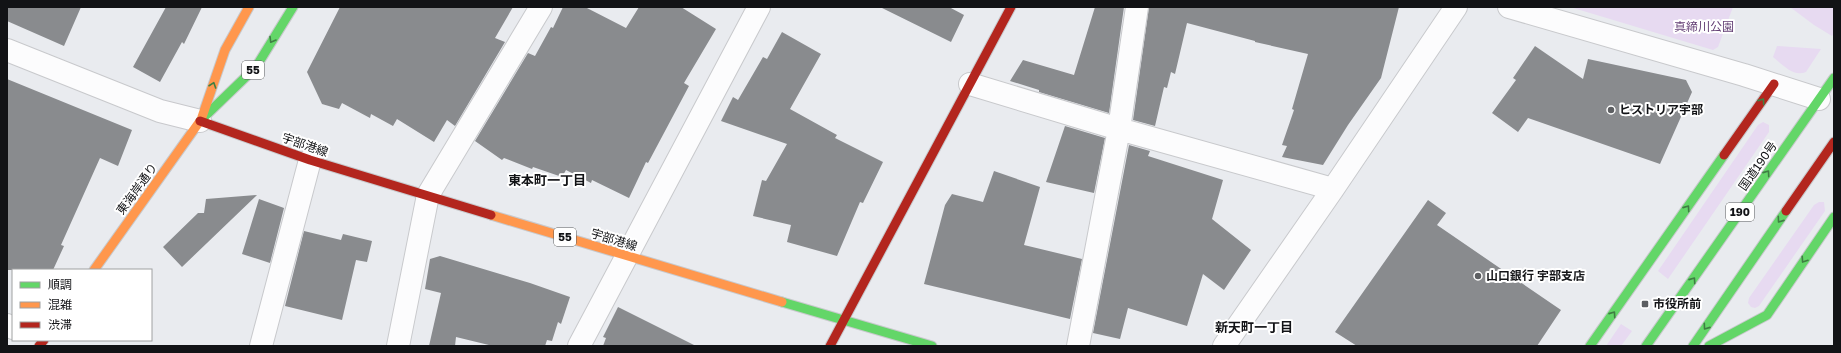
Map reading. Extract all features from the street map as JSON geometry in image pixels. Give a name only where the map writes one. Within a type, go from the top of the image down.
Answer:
[{"type":"main road","points":[[200,121],[225,50],[249,7]]},
{"type":"main road","name":"55","points":[[200,121],[256,67],[293,7]]},
{"type":"main road","points":[[830,346],[1011,7]]},
{"type":"main road","name":"国道190号","points":[[1646,346],[1834,78]]},
{"type":"main road","points":[[1590,346],[1774,84]]},
{"type":"main road","name":"宇部港線","points":[[200,121],[310,160],[628,257],[932,346]]},
{"type":"main road","name":"東海岸通り","points":[[95,269],[200,121]]},
{"type":"main road","points":[[1693,346],[1834,142]]},
{"type":"main road","points":[[1709,346],[1767,315],[1834,217]]},
{"type":"street","points":[[398,346],[428,195],[541,7]]},
{"type":"street","points":[[579,346],[628,257],[759,7]]},
{"type":"street","points":[[1078,346],[1119,129],[1137,7]]},
{"type":"street","points":[[1224,346],[1333,189],[1456,7]]},
{"type":"street","points":[[1510,7],[1774,84],[1819,99]]},
{"type":"street","points":[[7,50],[160,110],[200,121]]},
{"type":"street","points":[[970,84],[1119,129],[1333,189]]},
{"type":"street","points":[[261,346],[310,160]]},
{"type":"green space","name":"真締川公園","points":[[1570,7],[1733,7],[1718,47],[1713,50]]},
{"type":"green space","points":[[1790,7],[1834,7],[1834,33],[1832,36]]},
{"type":"green space","points":[[1777,46],[1821,49],[1806,72],[1797,73],[1784,67],[1773,57]]},
{"type":"green space","points":[[1763,122],[1769,125],[1769,132],[1668,279],[1658,271],[1758,125]]},
{"type":"green space","points":[[1819,202],[1824,202],[1825,211],[1759,306],[1755,308],[1751,307],[1748,303],[1749,298],[1814,205]]},
{"type":"green space","points":[[1621,324],[1632,331],[1621,346],[1606,346]]},
{"type":"building","points":[[7,7],[81,7],[64,46],[7,21]]},
{"type":"building","points":[[166,7],[202,7],[184,44],[182,42],[160,82],[133,67]]},
{"type":"building","points":[[340,7],[513,7],[495,38],[505,42],[455,126],[447,120],[434,142],[397,119],[393,126],[371,114],[370,118],[342,103],[339,109],[322,104],[307,72]]},
{"type":"building","points":[[563,7],[585,7],[626,28],[639,7],[681,7],[716,29],[684,83],[689,86],[648,163],[646,162],[629,198],[592,180],[591,183],[566,170],[562,177],[533,167],[532,169],[504,158],[502,160],[475,141],[528,53],[535,56],[551,27],[553,28]]},
{"type":"building","points":[[880,7],[949,7],[964,15],[951,42]]},
{"type":"building","points":[[1095,7],[1124,7],[1109,113],[1039,92],[1039,90],[1010,81],[1023,60],[1074,75]]},
{"type":"building","points":[[1149,7],[1399,7],[1381,78],[1348,125],[1323,165],[1282,157],[1287,146],[1282,145],[1294,110],[1292,109],[1308,54],[1255,42],[1187,23],[1175,74],[1171,72],[1167,88],[1164,87],[1155,126],[1133,120]]},
{"type":"building","points":[[782,32],[821,54],[790,109],[837,135],[835,138],[883,162],[863,203],[860,202],[837,256],[787,242],[791,225],[753,216],[762,180],[766,181],[787,144],[721,121],[733,97],[738,100],[763,57],[767,59]]},
{"type":"building","name":"ヒストリア宇部","points":[[1535,46],[1583,79],[1588,59],[1686,80],[1692,92],[1660,164],[1528,118],[1518,132],[1492,113],[1516,80],[1513,78]]},
{"type":"building","points":[[7,79],[132,130],[118,166],[100,158],[61,245],[64,246],[53,269],[7,270]]},
{"type":"building","points":[[1065,126],[1105,138],[1094,193],[1046,182]]},
{"type":"building","points":[[1129,145],[1150,151],[1148,156],[1223,180],[1212,219],[1251,250],[1224,290],[1203,274],[1187,326],[1128,308],[1120,339],[1093,333]]},
{"type":"building","points":[[994,171],[1040,187],[1024,245],[1082,259],[1070,319],[924,284],[945,205],[952,194],[983,202]]},
{"type":"building","points":[[257,195],[182,267],[163,247],[198,213],[204,213],[206,199]]},
{"type":"building","points":[[259,199],[284,208],[270,263],[242,254]]},
{"type":"building","name":"山口銀行 宇部支店","points":[[1428,200],[1446,213],[1437,225],[1561,310],[1537,346],[1357,346],[1335,332]]},
{"type":"building","points":[[304,231],[341,240],[343,234],[372,241],[367,262],[356,260],[342,320],[285,306]]},
{"type":"building","points":[[440,256],[530,283],[570,297],[561,324],[558,322],[552,341],[547,340],[545,346],[493,346],[456,337],[455,346],[429,346],[441,293],[425,289],[430,259]]},
{"type":"building","points":[[618,307],[696,346],[603,346],[606,338],[603,337]]},
{"type":"traffic: fast","points":[[200,121],[256,67],[293,7]]},
{"type":"traffic: fast","points":[[1646,346],[1834,78]]},
{"type":"traffic: fast","points":[[1590,346],[1724,155]]},
{"type":"traffic: fast","points":[[1693,346],[1786,211]]},
{"type":"traffic: fast","points":[[1709,346],[1767,315],[1834,217]]},
{"type":"traffic: fast","points":[[782,302],[932,346]]},
{"type":"traffic: slow","points":[[202,117],[225,50],[249,7]]},
{"type":"traffic: slow","points":[[95,269],[200,121]]},
{"type":"traffic: slow","points":[[491,215],[782,302]]},
{"type":"traffic: jam","points":[[830,346],[1011,7]]},
{"type":"traffic: jam","points":[[1724,155],[1774,84]]},
{"type":"traffic: jam","points":[[200,121],[310,160],[491,215]]},
{"type":"traffic: jam","points":[[1786,211],[1834,142]]},
{"type":"traffic: jam","points":[[39,346],[43,341]]},
{"type":"place","name":"ヒストリア宇部","points":[[1611,110]]},
{"type":"place","name":"山口銀行 宇部支店","points":[[1478,276]]},
{"type":"place","name":"市役所前","points":[[1645,304]]},
{"type":"district","name":"東本町一丁目","points":[[547,180]]},
{"type":"district","name":"新天町一丁目","points":[[1254,327]]}]
